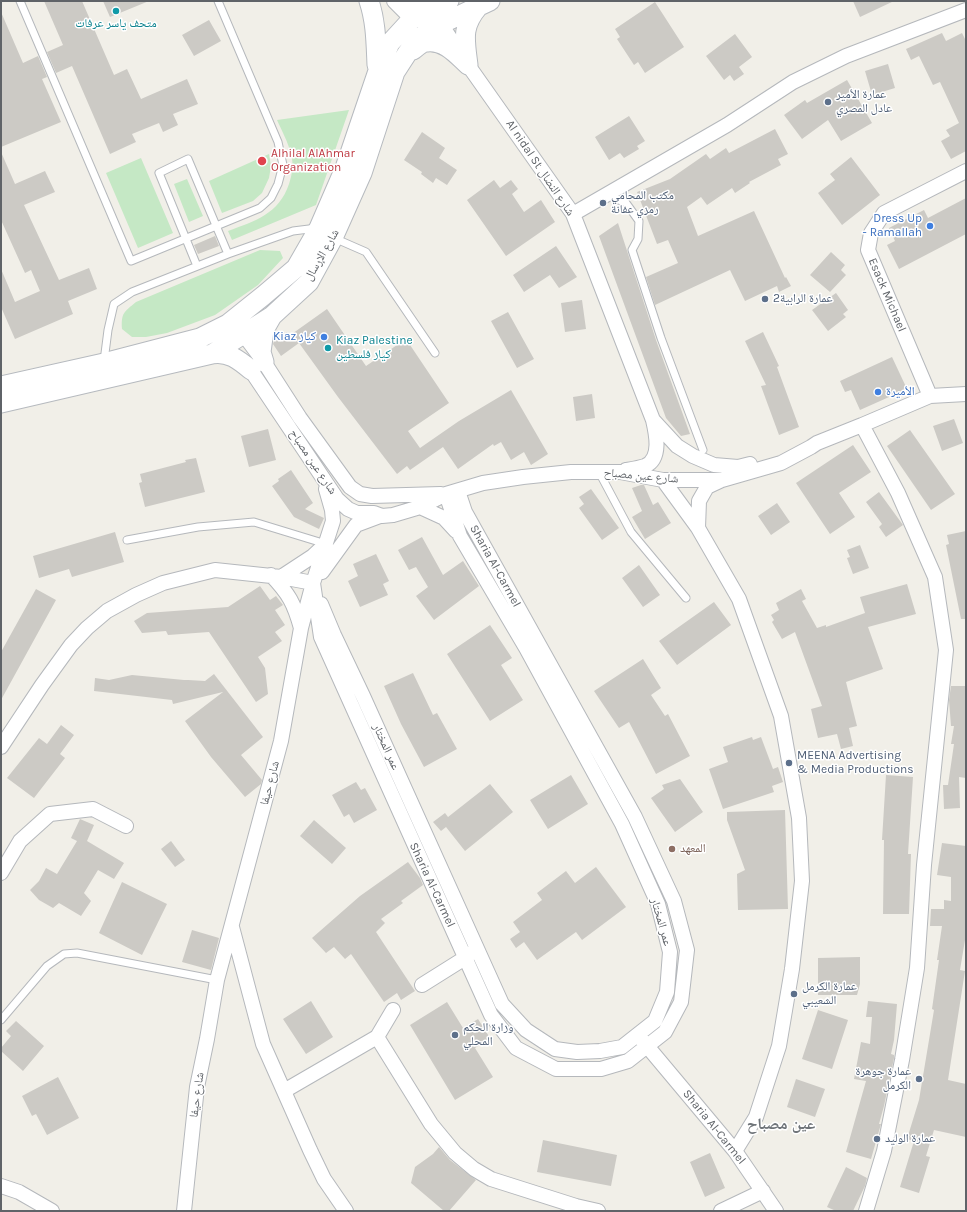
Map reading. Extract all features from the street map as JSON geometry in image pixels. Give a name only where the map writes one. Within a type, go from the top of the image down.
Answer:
[{"type":"main road","points":[[369,1],[374,18],[377,41],[377,75]]},
{"type":"main road","points":[[411,10],[429,2],[442,1]]},
{"type":"main road","name":"شارع الإرسال","points":[[1,386],[104,363],[233,331],[272,316],[309,282],[326,233],[345,168],[377,75],[390,43],[411,10],[449,1]]},
{"type":"main road","points":[[468,65],[466,40],[467,25],[470,16],[484,4]]},
{"type":"main road","name":"شارع الإرسال","points":[[1,403],[212,354],[263,296],[296,268],[326,233],[362,173],[395,72],[417,39],[442,24],[484,4]]},
{"type":"main road","points":[[406,55],[422,43],[437,43],[451,49],[468,65]]},
{"type":"main road","points":[[212,354],[220,352],[257,366],[261,352],[264,330],[272,316]]},
{"type":"street","points":[[394,1],[442,24]]},
{"type":"street","points":[[573,214],[727,125],[793,82],[846,56],[966,10]]},
{"type":"street","name":"Al nidal St شارع النضال","points":[[442,24],[468,65],[573,214],[653,420]]},
{"type":"street","name":"Esack Michael","points":[[930,396],[868,250],[871,233],[884,213],[966,171]]},
{"type":"street","name":"شارع عين مصباح","points":[[233,331],[257,366],[337,499],[357,519],[374,513],[382,516],[393,515],[420,507],[452,493],[484,483],[523,477],[571,472],[620,472],[663,480],[722,480],[781,463],[817,443],[930,396],[966,394]]},
{"type":"street","name":"شارع عين مصباح","points":[[257,366],[300,418],[350,487],[360,494],[372,496],[452,493]]},
{"type":"street","points":[[653,420],[677,446],[693,456],[714,465],[738,467],[812,447]]},
{"type":"street","points":[[620,472],[646,466],[653,459],[656,447],[656,434],[653,420]]},
{"type":"street","points":[[862,425],[898,493],[935,577],[946,650],[924,865],[917,968],[902,1060],[884,1150],[866,1211]]},
{"type":"street","name":"شارع حيفا","points":[[184,1211],[197,1087],[217,980],[281,741],[301,628],[313,583],[333,521],[332,510],[323,477]]},
{"type":"street","points":[[663,480],[698,528],[739,599],[782,716],[799,818],[802,881],[792,969],[779,1046],[756,1117],[735,1151]]},
{"type":"street","points":[[698,528],[699,500],[707,487],[722,480]]},
{"type":"street","points":[[1,747],[42,685],[71,645],[87,628],[107,611],[136,595],[163,583],[215,570],[276,576],[313,583],[357,519],[355,501],[350,487]]},
{"type":"street","name":"عمر المختار","points":[[313,583],[334,635],[502,1004],[526,1030],[555,1049],[577,1052],[600,1051],[622,1047],[655,1021],[667,992],[670,952],[658,904],[622,824],[526,648],[460,536],[452,493]]},
{"type":"street","name":"Sharia Al-Carmel","points":[[313,583],[321,637],[491,1015],[516,1048],[556,1069],[601,1069],[628,1061],[665,1032],[681,1002],[687,950],[674,901],[635,817],[465,512],[452,493]]},
{"type":"street","points":[[420,507],[444,518],[460,536]]},
{"type":"street","points":[[276,576],[313,556],[326,544]]},
{"type":"street","points":[[276,576],[292,600],[301,628]]},
{"type":"street","points":[[298,646],[308,634],[321,637]]},
{"type":"street","points":[[1,873],[20,840],[50,814],[93,809],[126,826]]},
{"type":"street","points":[[231,926],[263,1044],[324,1179],[346,1211]]},
{"type":"street","points":[[422,985],[465,958],[477,947]]},
{"type":"street","points":[[284,1091],[377,1037],[393,1010]]},
{"type":"street","name":"Sharia Al-Carmel","points":[[637,1035],[735,1151],[776,1211]]},
{"type":"street","points":[[377,1037],[431,1124],[455,1153],[474,1169],[491,1179],[576,1206],[598,1211]]},
{"type":"street","points":[[1,1186],[19,1192],[52,1211]]},
{"type":"street","points":[[721,1211],[763,1191]]},
{"type":"lane","points":[[20,1],[131,261],[260,208],[270,198],[278,184],[283,165],[278,142],[218,1]]},
{"type":"lane","points":[[197,266],[187,238],[159,173],[188,159],[228,254]]},
{"type":"lane","points":[[607,195],[626,203],[639,221],[638,239],[632,250],[661,338],[703,450]]},
{"type":"lane","points":[[104,363],[108,330],[114,304],[132,292],[228,254],[293,231],[326,233],[366,252],[435,353]]},
{"type":"lane","points":[[599,472],[631,532],[686,598]]},
{"type":"lane","points":[[126,540],[198,527],[254,522],[326,544]]},
{"type":"lane","points":[[1,1020],[47,966],[64,954],[77,953],[217,980]]},
{"type":"green space","points":[[349,110],[316,205],[232,240],[228,231],[248,224],[265,215],[279,203],[289,184],[292,169],[292,158],[287,141],[277,120]]},
{"type":"green space","points":[[269,154],[271,166],[269,178],[262,193],[253,201],[222,213],[209,181]]},
{"type":"green space","points":[[141,158],[173,233],[138,248],[106,173]]},
{"type":"green space","points":[[187,179],[203,216],[189,222],[174,184]]},
{"type":"green space","points":[[260,250],[280,251],[283,258],[258,285],[215,315],[167,333],[146,337],[132,337],[122,329],[122,319],[124,313],[136,302]]},
{"type":"building","points":[[44,1],[82,1],[114,75],[127,69],[141,99],[187,79],[198,104],[173,114],[178,125],[163,132],[159,123],[132,134],[136,142],[110,154],[72,66],[56,73],[47,52],[63,45]]},
{"type":"building","name":"متحف ياسر عرفات","points":[[103,1],[149,1],[110,17]]},
{"type":"building","points":[[853,1],[894,1],[860,17]]},
{"type":"building","points":[[655,2],[684,47],[645,73],[638,62],[634,65],[617,39],[620,37],[615,29]]},
{"type":"building","points":[[1,12],[23,63],[38,56],[47,77],[42,79],[61,122],[1,147]]},
{"type":"building","points":[[209,20],[221,41],[194,56],[182,35]]},
{"type":"building","points":[[942,33],[946,41],[962,33],[966,41],[966,151],[951,159],[941,141],[950,136],[946,130],[959,123],[940,82],[933,85],[919,56],[911,60],[906,49]]},
{"type":"building","points":[[735,34],[752,57],[739,67],[744,74],[734,81],[730,75],[724,80],[706,56]]},
{"type":"building","points":[[888,64],[895,88],[872,95],[865,71]]},
{"type":"building","points":[[847,80],[872,123],[841,141],[828,120],[802,139],[784,115],[805,100],[807,103]]},
{"type":"building","points":[[629,116],[645,141],[637,146],[639,149],[624,158],[620,153],[609,160],[595,137]]},
{"type":"building","points":[[775,129],[788,154],[778,159],[781,165],[749,182],[750,183],[735,193],[732,188],[707,205],[701,197],[687,207],[698,236],[754,211],[785,278],[786,277],[791,286],[779,292],[777,286],[745,301],[730,270],[655,305],[646,277],[678,263],[668,240],[657,244],[637,192],[670,179],[706,154],[710,159],[726,148],[729,153]]},
{"type":"building","points":[[422,132],[445,148],[439,158],[457,170],[447,185],[436,178],[433,183],[421,174],[422,172],[404,160]]},
{"type":"building","points":[[1,152],[15,184],[45,171],[55,192],[24,205],[59,280],[89,268],[97,289],[68,301],[73,314],[15,339],[1,307],[1,269],[15,302],[40,291],[31,270],[25,273],[1,220]]},
{"type":"building","points":[[851,157],[880,195],[842,225],[818,193],[835,180],[830,174]]},
{"type":"building","points":[[494,180],[500,188],[511,180],[518,189],[512,194],[524,212],[541,200],[555,222],[506,256],[467,200]]},
{"type":"building","points":[[966,198],[966,234],[899,269],[887,245],[895,241],[889,228],[924,210],[928,218]]},
{"type":"building","points":[[618,223],[656,340],[690,434],[681,436],[666,418],[599,236]]},
{"type":"building","points":[[215,236],[219,246],[198,254],[194,245]]},
{"type":"building","points":[[556,246],[577,277],[559,288],[550,275],[524,292],[513,275]]},
{"type":"building","points":[[831,252],[845,265],[841,270],[846,275],[830,292],[810,275]]},
{"type":"building","points":[[836,293],[848,310],[843,314],[846,317],[828,331],[812,310]]},
{"type":"building","points":[[582,300],[586,329],[565,332],[561,303]]},
{"type":"building","points":[[327,309],[366,366],[406,339],[449,403],[408,431],[420,448],[459,421],[511,390],[548,454],[531,465],[524,452],[511,460],[501,442],[494,446],[493,444],[458,469],[443,447],[410,470],[407,466],[397,474],[299,343],[281,356],[273,344],[274,341],[287,332],[289,336]]},
{"type":"building","points":[[508,312],[534,359],[517,368],[491,321]]},
{"type":"building","points":[[763,332],[779,366],[777,367],[799,427],[779,435],[761,386],[766,385],[745,341]]},
{"type":"building","points":[[892,357],[907,389],[860,410],[851,390],[845,392],[840,381]]},
{"type":"building","points":[[592,394],[595,418],[576,421],[573,397]]},
{"type":"building","points":[[954,419],[963,443],[942,451],[933,426]]},
{"type":"building","points":[[268,429],[276,460],[249,467],[241,436]]},
{"type":"building","points":[[910,430],[955,494],[931,510],[887,446]]},
{"type":"building","points":[[853,445],[871,472],[839,493],[855,517],[830,534],[796,483]]},
{"type":"building","points":[[196,458],[205,492],[145,507],[139,483],[142,482],[140,474]]},
{"type":"building","points":[[291,470],[313,503],[305,509],[324,518],[319,529],[294,517],[272,486],[279,481],[278,479]]},
{"type":"building","points":[[644,485],[653,505],[658,502],[671,523],[645,539],[632,517],[642,511],[632,488]]},
{"type":"building","points":[[591,489],[619,528],[602,540],[579,508],[584,504],[579,497]]},
{"type":"building","points":[[879,492],[903,525],[886,537],[879,527],[882,524],[866,502]]},
{"type":"building","points":[[777,503],[790,522],[771,535],[758,516]]},
{"type":"building","points":[[966,531],[966,619],[961,619],[946,545],[949,544],[947,535]]},
{"type":"building","points":[[115,532],[124,562],[72,577],[69,569],[39,578],[33,556]]},
{"type":"building","points":[[422,537],[443,575],[463,561],[479,586],[434,620],[416,596],[428,587],[416,567],[409,570],[398,550]]},
{"type":"building","points":[[860,545],[869,568],[853,574],[847,558],[850,557],[847,550]]},
{"type":"building","points":[[376,554],[389,581],[383,584],[388,595],[360,607],[348,581],[358,576],[353,564]]},
{"type":"building","points":[[639,565],[660,595],[643,607],[622,578]]},
{"type":"building","points":[[907,584],[916,614],[868,627],[883,669],[846,682],[857,726],[849,728],[853,746],[841,749],[837,734],[818,738],[811,709],[822,706],[795,632],[782,639],[772,622],[774,620],[771,615],[779,610],[776,603],[801,589],[806,599],[802,601],[817,628],[826,625],[826,627],[865,613],[860,597]]},
{"type":"building","points":[[260,586],[270,600],[276,596],[283,605],[275,610],[285,625],[275,632],[282,641],[258,657],[265,668],[268,694],[256,702],[209,632],[168,635],[166,631],[142,633],[134,621],[147,613],[228,607]]},
{"type":"building","points":[[36,589],[56,600],[1,700],[1,652]]},
{"type":"building","points":[[714,602],[731,625],[677,665],[659,641]]},
{"type":"building","points":[[490,625],[512,658],[501,665],[523,700],[490,721],[447,654]]},
{"type":"building","points":[[643,659],[661,688],[651,695],[665,716],[668,714],[690,756],[656,774],[629,722],[619,728],[594,691]]},
{"type":"building","points":[[413,673],[433,715],[437,713],[457,749],[424,767],[401,724],[384,686]]},
{"type":"building","points":[[214,674],[263,737],[241,755],[262,780],[261,784],[245,797],[211,757],[185,721],[223,692],[173,704],[172,700],[94,691],[95,678],[109,680],[132,675],[205,681]]},
{"type":"building","points":[[951,686],[966,686],[966,778],[959,777],[960,808],[944,809],[943,785],[948,785],[954,744],[951,744],[954,726],[951,726],[949,700]]},
{"type":"building","points":[[61,725],[74,735],[60,754],[65,758],[34,798],[7,778],[39,738],[47,744]]},
{"type":"building","points":[[752,737],[753,740],[761,737],[773,769],[778,767],[783,782],[772,786],[774,792],[723,809],[709,769],[728,762],[723,747]]},
{"type":"building","points":[[571,775],[588,804],[548,829],[530,800]]},
{"type":"building","points":[[886,775],[913,777],[908,854],[911,854],[909,914],[883,914],[884,840],[882,840]]},
{"type":"building","points":[[680,779],[703,812],[675,832],[651,798],[664,789],[662,785]]},
{"type":"building","points":[[356,782],[361,790],[365,788],[377,810],[354,823],[349,814],[344,817],[332,795]]},
{"type":"building","points":[[490,784],[513,812],[465,851],[446,827],[441,831],[433,822],[445,813],[448,817]]},
{"type":"building","points":[[785,810],[788,909],[738,910],[737,874],[745,870],[727,820],[727,812]]},
{"type":"building","points":[[80,819],[94,825],[87,841],[124,863],[114,879],[98,870],[84,893],[91,901],[81,916],[59,903],[53,908],[39,900],[30,890],[39,881],[46,868],[57,874],[77,841],[71,838]]},
{"type":"building","points":[[314,820],[346,848],[332,864],[300,836]]},
{"type":"building","points":[[171,841],[185,860],[175,867],[161,849]]},
{"type":"building","points":[[942,843],[966,846],[966,934],[960,970],[965,971],[948,1080],[966,1084],[966,1137],[934,1130],[926,1156],[930,1157],[919,1193],[900,1187],[914,1141],[907,1139],[919,1100],[934,1010],[932,1009],[942,926],[930,926],[931,909],[944,909],[944,900],[951,901],[951,877],[937,875]]},
{"type":"building","points":[[408,862],[420,878],[423,885],[401,901],[403,903],[381,919],[385,923],[376,932],[415,991],[401,1000],[397,993],[384,1002],[351,954],[345,959],[334,947],[326,953],[312,938],[360,896]]},
{"type":"building","points":[[596,867],[626,907],[582,940],[576,932],[537,960],[524,942],[516,948],[510,939],[520,932],[513,922],[542,900],[537,893],[566,871],[575,883]]},
{"type":"building","points":[[122,882],[167,904],[142,955],[99,933]]},
{"type":"building","points":[[192,930],[219,938],[211,970],[182,962]]},
{"type":"building","points":[[860,957],[860,984],[857,995],[818,995],[818,958]]},
{"type":"building","points":[[311,1001],[333,1037],[306,1054],[283,1019]]},
{"type":"building","points":[[868,1001],[897,1004],[894,1040],[891,1054],[894,1055],[894,1058],[879,1124],[881,1124],[871,1159],[846,1152],[866,1081],[854,1079],[861,1042],[870,1044],[872,1017],[866,1017]]},
{"type":"building","points":[[447,1002],[463,1028],[478,1019],[490,1038],[475,1048],[493,1077],[455,1100],[410,1025]]},
{"type":"building","points":[[818,1010],[848,1020],[832,1069],[802,1059]]},
{"type":"building","points":[[16,1021],[44,1046],[23,1071],[1,1051],[1,1048],[11,1036],[6,1031]]},
{"type":"building","points":[[58,1077],[79,1118],[47,1135],[36,1114],[32,1116],[22,1096]]},
{"type":"building","points":[[796,1079],[825,1089],[815,1117],[787,1107]]},
{"type":"building","points":[[543,1140],[617,1155],[611,1186],[537,1172]]},
{"type":"building","points":[[439,1147],[450,1160],[476,1180],[449,1211],[444,1211],[411,1183],[415,1167],[433,1154]]},
{"type":"building","points":[[710,1153],[725,1188],[705,1197],[690,1162]]},
{"type":"building","points":[[846,1167],[867,1178],[865,1186],[853,1211],[836,1211],[827,1207]]},
{"type":"place","name":"متحف ياسر عرفات","points":[[116,11]]},
{"type":"place","name":"عمارة الأمير عادل المصري","points":[[828,102]]},
{"type":"place","name":"Alhilal AlAhmar Organization","points":[[262,161]]},
{"type":"place","name":"مكتب المحامي رمزي عفانة","points":[[603,203]]},
{"type":"place","name":"Dress Up - Ramallah","points":[[930,226]]},
{"type":"place","name":"عمارة الرابية2","points":[[765,299]]},
{"type":"place","name":"Kiaz كياز","points":[[324,337]]},
{"type":"place","name":"Kiaz Palestine كياز فلسطين","points":[[328,348]]},
{"type":"place","name":"الأميرة","points":[[878,392]]},
{"type":"place","name":"MEENA Advertising & Media Productions","points":[[789,763]]},
{"type":"place","name":"المعهد","points":[[672,849]]},
{"type":"place","name":"عمارة الكرمل الشعيبي","points":[[794,994]]},
{"type":"place","name":"وزارة الحكم المحلي","points":[[455,1035]]},
{"type":"place","name":"عمارة جوهرة الكرمل","points":[[919,1079]]},
{"type":"place","name":"عمارة الوليد","points":[[877,1139]]},
{"type":"district","name":"عين مصباح","points":[[781,1124]]}]
